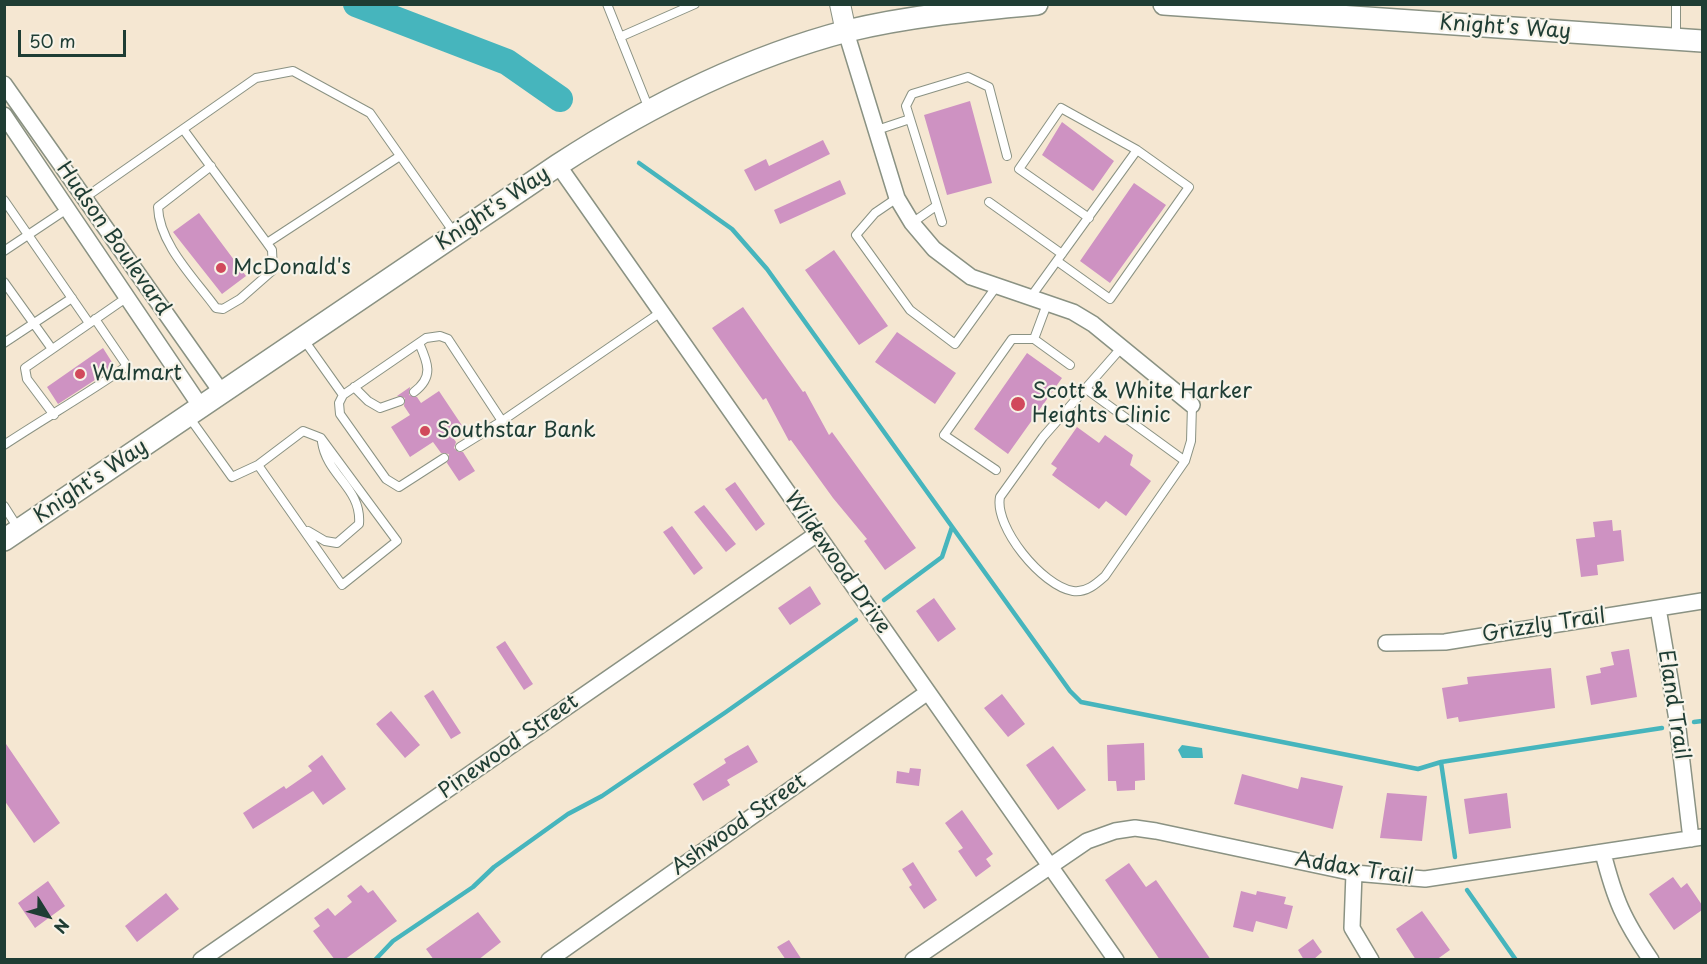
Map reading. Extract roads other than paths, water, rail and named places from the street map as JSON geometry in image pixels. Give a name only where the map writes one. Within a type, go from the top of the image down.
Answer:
[{"type":"main road","name":"Knight's Way","points":[[12,535],[558,165],[650,111],[769,55],[846,32],[946,13],[1037,4]]},
{"type":"main road","name":"Knight's Way","points":[[1164,4],[1370,15],[1702,41]]},
{"type":"street","points":[[840,4],[846,32],[897,198],[912,224],[934,249],[954,266],[996,287],[1073,312],[1094,324],[1192,405]]},
{"type":"street","name":"Hudson Boulevard","points":[[4,84],[222,393]]},
{"type":"street","name":"Hudson Boulevard","points":[[4,115],[126,298],[195,412]]},
{"type":"street","name":"Wildewood Drive","points":[[558,165],[1116,960]]},
{"type":"street","points":[[67,209],[84,199]]},
{"type":"street","points":[[126,298],[145,284]]},
{"type":"street","name":"Pinewood Street","points":[[201,960],[816,534]]},
{"type":"street","name":"Grizzly Trail","points":[[1386,643],[1445,642],[1702,601]]},
{"type":"street","name":"Eland Trail","points":[[1658,608],[1697,838]]},
{"type":"street","name":"Ashwood Street","points":[[549,960],[928,692]]},
{"type":"street","name":"Addax Trail","points":[[913,960],[1049,864],[1101,835],[1135,828],[1354,873],[1425,879],[1697,838]]},
{"type":"street","points":[[1603,853],[1615,898],[1627,925],[1651,960]]},
{"type":"street","points":[[1354,873],[1352,928],[1371,960]]},
{"type":"lane","points":[[607,4],[650,111]]},
{"type":"lane","points":[[620,37],[695,4]]},
{"type":"lane","points":[[1676,4],[1676,39]]},
{"type":"lane","points":[[84,199],[255,78],[293,71],[370,113],[456,234]]},
{"type":"lane","points":[[942,222],[906,106],[912,94],[968,77],[989,87],[1007,156]]},
{"type":"lane","points":[[989,202],[1110,299],[1189,187],[1137,150],[1061,108],[1019,169],[1089,218]]},
{"type":"lane","points":[[877,130],[910,119]]},
{"type":"lane","points":[[183,129],[211,166],[272,250],[273,270],[240,299],[224,309],[216,308],[165,237],[158,222],[158,207],[211,166]]},
{"type":"lane","points":[[1030,298],[1137,150]]},
{"type":"lane","points":[[267,243],[400,156]]},
{"type":"lane","points":[[897,198],[875,213],[856,235],[910,310],[955,344],[996,287]]},
{"type":"lane","points":[[4,200],[72,298],[127,366],[4,445]]},
{"type":"lane","points":[[912,224],[936,206]]},
{"type":"lane","points":[[4,251],[67,209]]},
{"type":"lane","points":[[4,282],[52,349]]},
{"type":"lane","points":[[4,343],[72,298]]},
{"type":"lane","points":[[54,415],[27,379],[25,368],[126,298]]},
{"type":"lane","points":[[1034,339],[1047,304]]},
{"type":"lane","points":[[460,447],[502,421],[661,312]]},
{"type":"lane","points":[[444,458],[399,487],[386,479],[340,414],[339,403],[343,394],[426,338],[440,336],[448,339],[502,421]]},
{"type":"lane","points":[[303,338],[343,394]]},
{"type":"lane","points":[[996,470],[945,435],[1012,339],[1034,339],[1070,365]]},
{"type":"lane","points":[[414,392],[426,380],[430,365],[419,343]]},
{"type":"lane","points":[[1122,347],[1028,454],[1000,497],[998,508],[1001,518],[1033,567],[1054,585],[1074,591],[1083,590],[1091,588],[1105,576],[1185,461],[1191,441],[1192,405]]},
{"type":"lane","points":[[354,387],[368,401],[380,408],[400,401]]},
{"type":"lane","points":[[1086,389],[1185,461]]},
{"type":"lane","points":[[195,412],[232,477],[258,465],[303,431],[321,438],[397,541],[342,585],[258,465]]},
{"type":"lane","points":[[304,529],[325,542],[337,543],[359,524],[361,508],[325,458],[321,438]]},
{"type":"lane","points":[[4,506],[12,535]]},
{"type":"water","points":[[1182,745],[1202,748],[1203,758],[1182,758],[1178,750]]},
{"type":"waterway","points":[[356,4],[507,62],[560,99]]},
{"type":"waterway","points":[[639,163],[732,229],[767,269],[1070,691],[1081,702],[1418,769],[1441,762],[1662,728]]},
{"type":"waterway","points":[[884,600],[942,557],[952,527]]},
{"type":"waterway","points":[[375,960],[393,941],[473,887],[494,867],[568,814],[602,796],[856,620]]},
{"type":"waterway","points":[[1694,722],[1702,721]]},
{"type":"waterway","points":[[1441,762],[1455,857]]},
{"type":"waterway","points":[[1467,890],[1516,960]]},
{"type":"place","name":"McDonald's","points":[[221,268]]},
{"type":"place","name":"Walmart","points":[[80,374]]},
{"type":"place","name":"Scott & White Harker Heights Clinic","points":[[1018,404]]},
{"type":"place","name":"Southstar Bank","points":[[425,431]]}]
